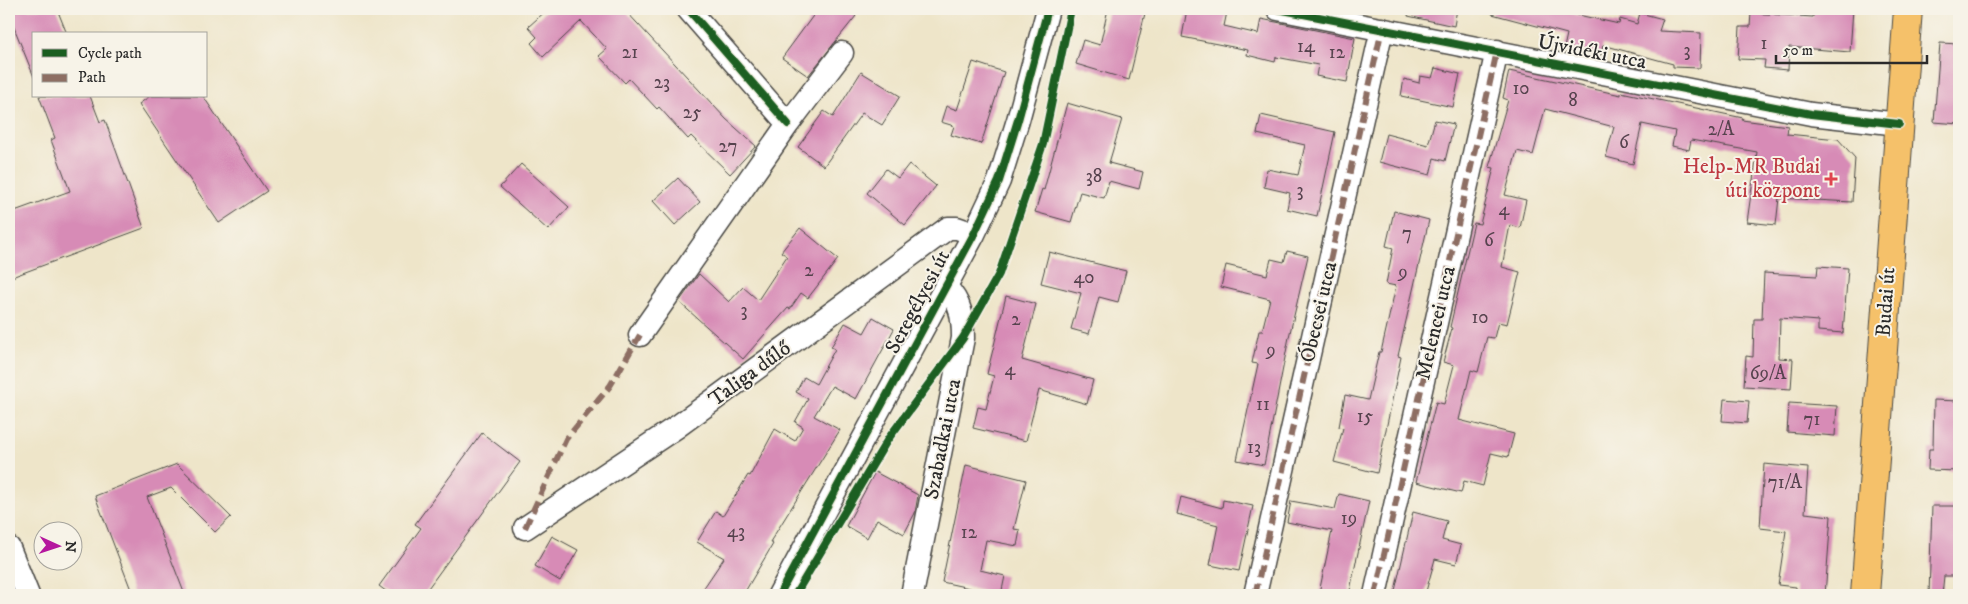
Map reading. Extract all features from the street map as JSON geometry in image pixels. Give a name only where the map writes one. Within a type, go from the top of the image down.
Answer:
[{"type":"main road","name":"Budai út","points":[[1865,595],[1908,9]]},
{"type":"street","points":[[688,9],[788,124]]},
{"type":"street","name":"Seregélyesi út","points":[[779,595],[974,234],[998,181],[1018,120],[1048,9]]},
{"type":"street","name":"Újvidéki utca","points":[[1278,9],[1811,114],[1899,124]]},
{"type":"street","name":"Óbecsei utca","points":[[1255,595],[1382,29]]},
{"type":"street","name":"Melencei utca","points":[[1375,595],[1497,51]]},
{"type":"street","points":[[640,335],[788,124],[842,53]]},
{"type":"street","name":"Taliga dűlő","points":[[525,528],[678,426],[948,228],[958,228],[974,234]]},
{"type":"street","name":"Szabadkai utca","points":[[912,595],[963,338],[963,316],[954,296],[946,287]]},
{"type":"street","points":[[9,548],[28,595]]},
{"type":"building","points":[[9,9],[57,9],[66,32],[32,32],[32,72],[9,15]]},
{"type":"building","points":[[548,9],[624,9],[726,119],[756,146],[730,174],[691,136],[688,139],[659,107],[657,109],[629,79],[625,83],[599,56],[607,49],[581,21],[543,57],[531,43],[537,37],[528,27]]},
{"type":"building","points":[[818,9],[846,9],[856,16],[808,76],[782,58]]},
{"type":"building","points":[[1108,9],[1146,9],[1129,80],[1076,64],[1083,40],[1100,45]]},
{"type":"building","points":[[1187,9],[1210,9],[1227,12],[1224,26],[1258,34],[1261,19],[1355,38],[1347,82],[1316,76],[1318,65],[1276,57],[1275,62],[1247,55],[1248,50],[1182,37]]},
{"type":"building","points":[[1409,9],[1457,9],[1454,26],[1408,16]]},
{"type":"building","points":[[1493,9],[1551,9],[1619,24],[1620,19],[1637,24],[1640,13],[1663,19],[1659,31],[1701,33],[1700,68],[1673,67],[1673,64],[1603,45],[1601,55],[1564,48],[1567,34],[1492,14]]},
{"type":"building","points":[[1813,9],[1853,9],[1850,52],[1789,47],[1788,70],[1764,68],[1765,60],[1738,59],[1740,27],[1750,27],[1751,13],[1813,17]]},
{"type":"building","points":[[1940,43],[1959,44],[1959,124],[1934,122]]},
{"type":"building","points":[[973,62],[1004,72],[981,144],[951,135],[954,126],[941,122],[946,106],[957,110]]},
{"type":"building","points":[[1435,68],[1460,74],[1453,107],[1401,96],[1404,79],[1419,83],[1420,76],[1432,78]]},
{"type":"building","points":[[1509,71],[1621,95],[1621,92],[1743,118],[1742,120],[1788,126],[1787,134],[1838,139],[1855,158],[1852,202],[1779,198],[1776,225],[1747,222],[1757,152],[1691,140],[1689,150],[1672,146],[1675,131],[1642,124],[1633,164],[1606,157],[1614,127],[1545,109],[1533,155],[1517,151],[1505,195],[1526,200],[1520,228],[1510,225],[1502,267],[1520,272],[1507,324],[1498,322],[1494,338],[1487,337],[1478,372],[1471,370],[1459,420],[1514,434],[1508,457],[1491,453],[1483,486],[1464,481],[1461,493],[1416,482],[1436,402],[1444,404],[1454,365],[1443,362],[1474,223],[1480,224],[1494,168],[1489,167],[1508,100],[1503,98]]},
{"type":"building","points":[[861,72],[900,96],[882,125],[862,113],[824,166],[798,147],[824,111],[833,117]]},
{"type":"building","points":[[40,98],[91,98],[100,122],[105,120],[144,228],[9,278],[9,213],[70,191],[51,140],[55,138]]},
{"type":"building","points":[[147,98],[204,98],[267,191],[219,223],[139,104]]},
{"type":"building","points":[[1067,103],[1122,119],[1109,163],[1143,172],[1139,189],[1109,181],[1104,198],[1080,192],[1071,222],[1035,212],[1042,189],[1044,190]]},
{"type":"building","points":[[1261,115],[1335,132],[1317,216],[1287,209],[1290,193],[1264,187],[1267,169],[1298,175],[1305,145],[1257,134]]},
{"type":"building","points":[[1435,120],[1454,124],[1445,161],[1434,158],[1430,175],[1379,162],[1386,134],[1428,145]]},
{"type":"building","points":[[521,164],[569,207],[548,230],[500,187]]},
{"type":"building","points":[[909,164],[936,186],[905,225],[867,193],[886,169],[898,178]]},
{"type":"building","points":[[678,178],[700,202],[675,225],[653,201]]},
{"type":"building","points":[[1394,211],[1429,220],[1398,356],[1401,357],[1377,473],[1334,462],[1343,428],[1339,427],[1345,395],[1368,400],[1379,352],[1381,352],[1396,286],[1386,284],[1393,248],[1386,246]]},
{"type":"building","points":[[800,228],[838,259],[808,298],[801,293],[790,309],[788,308],[743,359],[679,302],[699,274],[729,302],[743,287],[758,300],[787,256],[781,252]]},
{"type":"building","points":[[1287,251],[1308,256],[1289,337],[1264,465],[1237,460],[1258,364],[1252,363],[1259,331],[1262,331],[1270,299],[1221,287],[1226,265],[1267,275],[1271,259],[1284,262]]},
{"type":"building","points":[[1049,252],[1126,271],[1118,302],[1099,297],[1089,334],[1071,329],[1081,293],[1041,283]]},
{"type":"building","points":[[1818,266],[1848,268],[1843,333],[1818,331],[1818,321],[1780,318],[1779,358],[1793,359],[1791,389],[1744,386],[1746,356],[1753,357],[1754,319],[1762,319],[1764,273],[1817,276]]},
{"type":"building","points":[[1006,296],[1036,304],[1022,360],[1093,380],[1087,404],[1039,390],[1026,441],[973,428],[978,407],[986,409],[994,376],[987,374]]},
{"type":"building","points":[[873,317],[894,329],[856,399],[832,386],[814,416],[840,430],[770,542],[773,544],[743,595],[699,595],[724,558],[697,542],[716,511],[723,516],[748,475],[750,476],[775,429],[795,441],[803,427],[795,422],[808,399],[796,392],[804,377],[816,384],[835,349],[831,347],[845,323],[864,333]]},
{"type":"building","points":[[1724,399],[1749,401],[1747,423],[1722,421]]},
{"type":"building","points":[[1934,400],[1959,401],[1959,471],[1928,470],[1929,449],[1933,449]]},
{"type":"building","points":[[1789,403],[1837,406],[1835,436],[1787,432]]},
{"type":"building","points":[[482,433],[520,462],[423,595],[391,595],[379,586],[421,528],[415,524]]},
{"type":"building","points":[[177,464],[231,517],[215,532],[171,488],[147,497],[185,595],[133,595],[95,496]]},
{"type":"building","points":[[1764,464],[1808,468],[1805,513],[1831,516],[1825,595],[1796,595],[1796,587],[1778,585],[1786,531],[1760,528]]},
{"type":"building","points":[[966,465],[1026,480],[1014,529],[1020,530],[1017,546],[986,540],[980,570],[1005,576],[1001,595],[942,582]]},
{"type":"building","points":[[875,472],[918,495],[915,513],[904,534],[877,519],[867,538],[846,526]]},
{"type":"building","points":[[1339,494],[1369,501],[1349,595],[1328,595],[1319,593],[1332,531],[1287,522],[1291,501],[1335,509]]},
{"type":"building","points":[[1181,497],[1222,508],[1223,500],[1253,506],[1239,571],[1210,565],[1218,525],[1177,514]]},
{"type":"building","points":[[1932,506],[1959,506],[1959,576],[1944,576],[1942,595],[1929,595]]},
{"type":"building","points":[[1413,512],[1447,521],[1442,540],[1461,545],[1456,564],[1435,559],[1425,595],[1394,595]]},
{"type":"building","points":[[552,536],[578,550],[560,581],[535,566]]},
{"type":"marked path","points":[[1255,595],[1382,29]]},
{"type":"marked path","points":[[1375,595],[1497,51]]},
{"type":"marked path","points":[[525,528],[566,439],[610,386],[640,335]]},
{"type":"cycle path","points":[[688,9],[788,124]]},
{"type":"cycle path","points":[[779,595],[974,234],[999,181],[1018,120],[1048,9]]},
{"type":"cycle path","points":[[795,595],[888,439],[963,338],[999,274],[1043,144],[1071,9]]},
{"type":"cycle path","points":[[1278,9],[1811,114],[1899,124]]},
{"type":"place","name":"Help-MR Budai úti központ","points":[[1831,179]]}]
